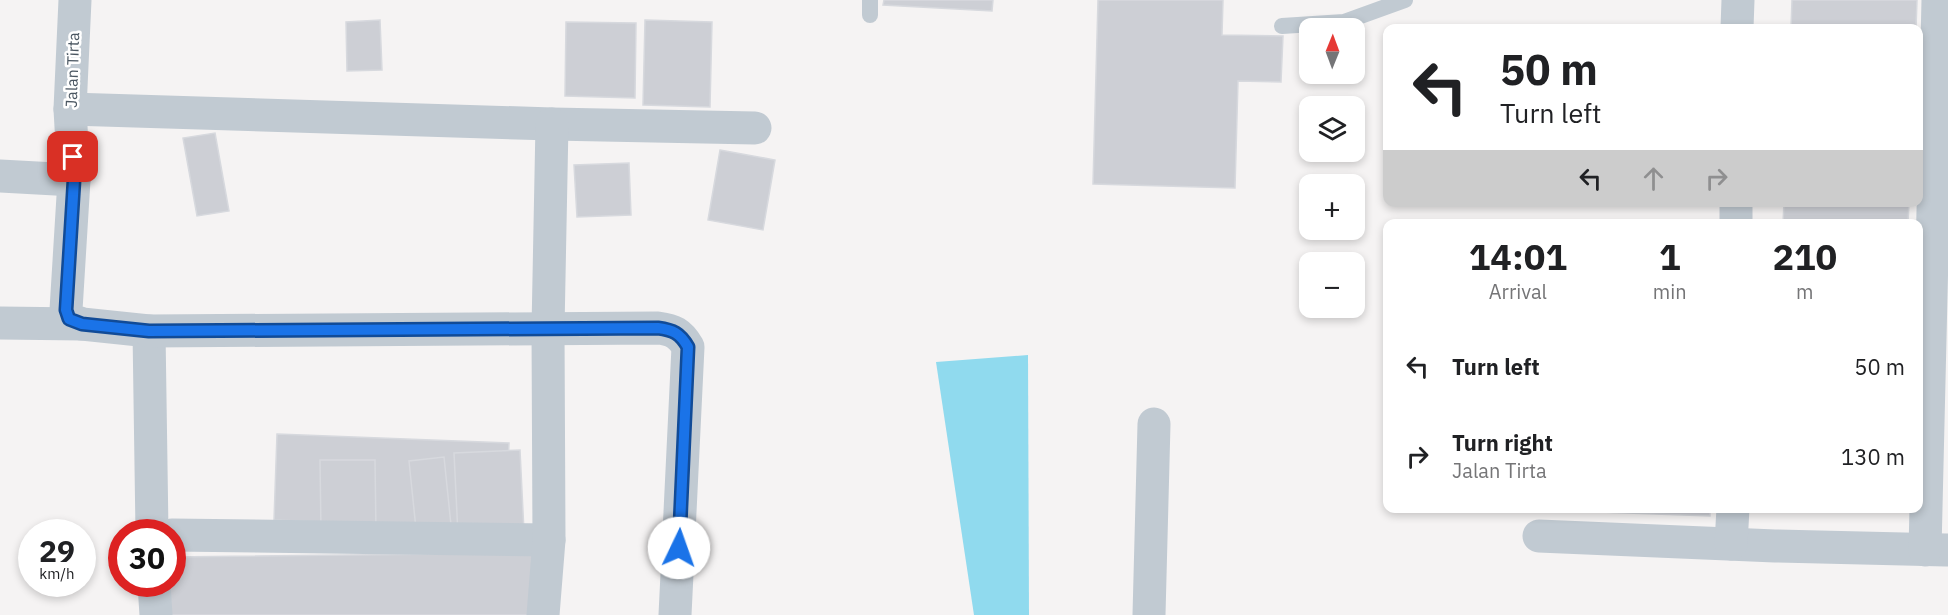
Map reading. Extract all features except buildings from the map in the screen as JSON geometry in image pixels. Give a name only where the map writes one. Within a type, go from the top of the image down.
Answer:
[{"type":"street","name":"Jalan Tirta","points":[[75,0],[70,109],[74,180],[66,310],[76,321]]},
{"type":"street","points":[[1737,24],[1738,0]]},
{"type":"street","points":[[1539,536],[1937,550],[1938,0]]},
{"type":"street","points":[[70,109],[755,128]]},
{"type":"street","points":[[543,615],[549,540],[548,329],[552,124]]},
{"type":"street","points":[[0,176],[74,180]]},
{"type":"street","points":[[0,323],[76,321],[149,331],[658,328],[674,330],[682,336],[688,347],[675,615]]},
{"type":"street","points":[[149,331],[152,519]]},
{"type":"street","points":[[1149,615],[1154,424]]},
{"type":"street","points":[[1731,544],[1733,513]]},
{"type":"street","points":[[186,535],[549,540]]},
{"type":"street","points":[[155,597],[156,615]]},
{"type":"lane","points":[[1282,26],[1344,22],[1405,0]]},
{"type":"water","points":[[1028,355],[1029,615],[974,615],[936,362]]},
{"type":"route","points":[[73,157],[74,180],[66,310],[69,319],[82,324],[149,331],[658,328],[674,330],[682,336],[688,347],[679,548]]}]
